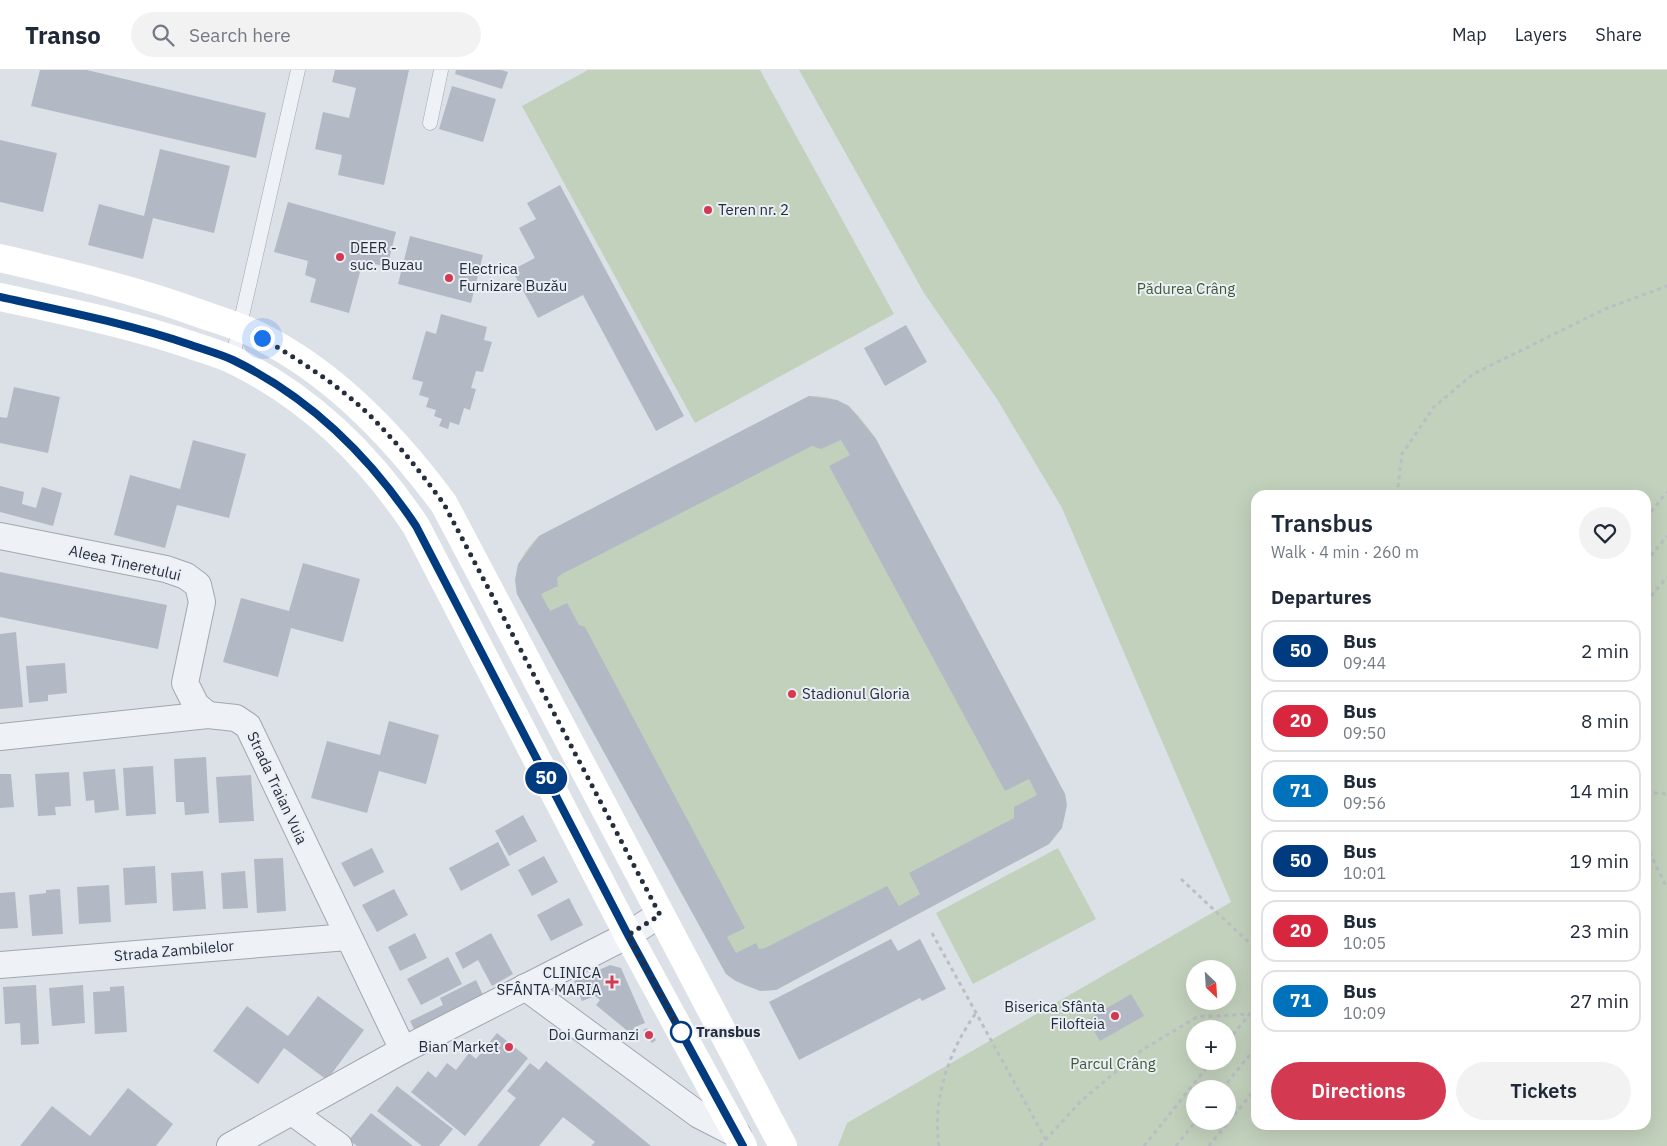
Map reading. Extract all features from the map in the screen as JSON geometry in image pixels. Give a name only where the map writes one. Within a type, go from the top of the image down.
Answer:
[{"type":"main road","points":[[0,258],[165,301],[241,328],[262,338],[333,384],[362,408],[414,465],[439,498],[783,1146]]},
{"type":"main road","points":[[29,265],[9,299],[154,332],[232,360],[278,387],[342,434],[394,493],[416,526],[628,935],[740,1141]]},
{"type":"street","name":"Aleea Tineretului","points":[[0,536],[166,569],[186,576],[198,585],[202,602],[185,683],[196,705],[208,715]]},
{"type":"street","name":"Strada Traian Vuia","points":[[0,737],[208,715],[236,718],[248,726],[403,1050]]},
{"type":"street","points":[[230,1146],[403,1050],[628,935],[660,915]]},
{"type":"street","name":"Strada Zambilelor","points":[[0,965],[348,937]]},
{"type":"street","points":[[525,987],[699,1115],[740,1141]]},
{"type":"street","points":[[292,1112],[339,1146]]},
{"type":"lane","points":[[232,360],[241,328],[298,70]]},
{"type":"lane","points":[[430,123],[441,70]]},
{"type":"path","points":[[1398,490],[1402,454],[1434,406],[1472,374],[1605,309],[1667,286]]},
{"type":"path","points":[[1651,512],[1667,492]]},
{"type":"path","points":[[1651,556],[1667,536]]},
{"type":"path","points":[[1651,596],[1667,577]]},
{"type":"path","points":[[1651,792],[1667,794]]},
{"type":"path","points":[[1651,855],[1667,888]]},
{"type":"path","points":[[1181,879],[1251,943]]},
{"type":"path","points":[[932,933],[1046,1140]]},
{"type":"path","points":[[1236,1031],[1251,1012]]},
{"type":"path","points":[[939,1146],[940,1088],[961,1033],[976,1013]]},
{"type":"path","points":[[1040,1146],[1082,1101],[1142,1050],[1196,1017],[1249,1014]]},
{"type":"path","points":[[1229,1080],[1251,1053]]},
{"type":"path","points":[[1144,1146],[1205,1070]]},
{"type":"path","points":[[1209,1146],[1251,1094]]},
{"type":"path","points":[[1176,1146],[1189,1130]]},
{"type":"green space","name":"Teren nr. 2","points":[[588,70],[760,70],[894,314],[695,423],[522,106]]},
{"type":"green space","name":"Pădurea Crâng","points":[[799,70],[1667,70],[1667,1146],[838,1146],[847,1123],[1231,902],[1062,508],[997,399],[924,293]]},
{"type":"green space","name":"Stadionul Gloria","points":[[809,396],[841,402],[856,413],[876,439],[1065,794],[1066,809],[1061,827],[1049,844],[776,990],[762,990],[743,985],[726,974],[517,594],[516,577],[520,562],[539,536]]},
{"type":"green space","points":[[1058,848],[1096,919],[973,984],[936,913]]},
{"type":"building","points":[[40,70],[87,70],[266,113],[256,158],[31,106]]},
{"type":"building","points":[[335,70],[409,70],[384,185],[338,175],[342,155],[315,149],[323,112],[349,118],[356,88],[332,82]]},
{"type":"building","points":[[456,70],[501,70],[508,72],[502,89],[455,74]]},
{"type":"building","points":[[452,86],[496,99],[483,142],[439,129]]},
{"type":"building","points":[[0,140],[57,153],[43,212],[0,202]]},
{"type":"building","points":[[160,149],[230,166],[214,233],[153,218],[143,259],[88,245],[99,204],[144,216]]},
{"type":"building","points":[[560,185],[684,416],[656,431],[583,295],[538,318],[512,270],[535,258],[519,228],[536,219],[527,203]]},
{"type":"building","name":"DEER - suc. Buzau","points":[[288,202],[396,232],[387,267],[363,261],[349,313],[310,302],[316,279],[305,275],[308,261],[274,252]]},
{"type":"building","points":[[410,236],[483,255],[471,303],[398,284]]},
{"type":"building","points":[[441,314],[487,327],[484,340],[492,342],[483,372],[476,371],[471,388],[476,389],[470,410],[464,408],[459,425],[450,422],[448,429],[439,426],[442,419],[434,416],[436,410],[426,407],[429,398],[419,395],[423,382],[412,379],[426,331],[436,334]]},
{"type":"building","points":[[906,325],[927,362],[885,386],[864,348]]},
{"type":"building","points":[[14,387],[60,397],[48,453],[0,443],[0,417],[7,418]]},
{"type":"building","points":[[809,396],[837,400],[849,406],[876,439],[1065,794],[1067,805],[1062,828],[1049,844],[776,990],[760,991],[736,981],[726,974],[517,594],[515,580],[518,564],[539,536]],"holes":[[[841,440],[850,455],[829,466],[1005,791],[1029,779],[1037,795],[1014,807],[1014,818],[909,873],[920,894],[899,906],[887,886],[765,948],[759,949],[756,943],[736,953],[727,937],[745,928],[585,627],[579,625],[567,603],[550,611],[541,594],[558,586],[557,578],[562,574],[812,446],[821,449]]]},
{"type":"building","points":[[193,440],[246,454],[229,518],[177,505],[165,548],[114,535],[130,475],[180,489]]},
{"type":"building","points":[[0,486],[24,492],[22,504],[36,508],[42,487],[62,493],[53,526],[0,512]]},
{"type":"building","points":[[303,563],[360,579],[343,642],[291,628],[278,677],[223,662],[241,598],[289,611]]},
{"type":"building","points":[[0,572],[167,605],[158,649],[0,617]]},
{"type":"building","points":[[16,632],[23,707],[0,709],[0,634]]},
{"type":"building","points":[[65,663],[67,693],[48,695],[48,701],[29,703],[26,666]]},
{"type":"building","points":[[389,721],[439,735],[426,784],[379,771],[367,813],[311,798],[327,741],[380,755]]},
{"type":"building","points":[[206,757],[209,813],[185,815],[184,802],[176,802],[174,759]]},
{"type":"building","points":[[153,766],[156,814],[126,816],[123,768]]},
{"type":"building","points":[[115,769],[119,810],[95,813],[94,800],[86,801],[83,772]]},
{"type":"building","points":[[69,772],[71,806],[55,807],[56,815],[38,816],[35,774]]},
{"type":"building","points":[[0,774],[11,774],[14,807],[0,808]]},
{"type":"building","points":[[251,775],[254,821],[219,823],[216,777]]},
{"type":"building","points":[[523,815],[537,841],[509,856],[495,831]]},
{"type":"building","points":[[498,842],[510,865],[461,891],[449,868]]},
{"type":"building","points":[[372,848],[384,872],[354,887],[341,863]]},
{"type":"building","points":[[544,856],[558,882],[532,896],[518,870]]},
{"type":"building","points":[[283,858],[286,911],[257,913],[254,859]]},
{"type":"building","points":[[155,866],[157,903],[125,905],[123,868]]},
{"type":"building","points":[[203,871],[206,909],[173,911],[171,873]]},
{"type":"building","points":[[245,871],[248,908],[223,909],[221,873]]},
{"type":"building","points":[[109,885],[111,922],[79,924],[77,887]]},
{"type":"building","points":[[60,889],[63,934],[32,936],[29,895],[46,893],[46,890]]},
{"type":"building","points":[[394,889],[408,915],[377,932],[362,905]]},
{"type":"building","points":[[15,892],[18,928],[0,929],[0,893]]},
{"type":"building","points":[[569,898],[583,925],[551,941],[537,915]]},
{"type":"building","points":[[415,933],[427,958],[400,971],[388,947]]},
{"type":"building","points":[[491,933],[513,974],[492,986],[478,960],[463,969],[455,953]]},
{"type":"building","points":[[891,939],[898,951],[920,939],[946,989],[922,1001],[920,998],[799,1060],[769,1002]]},
{"type":"building","points":[[448,957],[462,984],[421,1005],[407,979]]},
{"type":"building","points":[[610,965],[621,968],[645,1023],[635,1027],[630,1033],[596,1005],[600,1000],[595,996],[582,1001],[574,981]]},
{"type":"building","points":[[476,980],[484,997],[415,1031],[410,1021],[443,1005],[440,998]]},
{"type":"building","points":[[36,985],[39,1044],[21,1045],[20,1023],[5,1024],[3,987]]},
{"type":"building","points":[[83,985],[85,1023],[52,1026],[49,988]]},
{"type":"building","points":[[124,986],[127,1032],[95,1034],[93,992],[110,991],[110,987]]},
{"type":"building","points":[[1131,994],[1144,1016],[1100,1041],[1087,1020]]},
{"type":"building","points":[[318,996],[364,1030],[327,1080],[284,1048],[258,1084],[213,1051],[247,1006],[288,1036]]},
{"type":"building","name":"Doi Gurmanzi","points":[[647,1028],[656,1040],[652,1043],[643,1030]]},
{"type":"building","points":[[497,1033],[528,1058],[465,1136],[411,1092],[428,1071],[436,1078],[447,1063],[456,1070],[469,1053],[476,1059]]},
{"type":"building","points":[[546,1061],[651,1146],[591,1146],[595,1142],[563,1117],[539,1146],[477,1146],[516,1098],[507,1091],[530,1063],[539,1070]]},
{"type":"building","points":[[397,1086],[453,1129],[439,1146],[422,1146],[377,1111]]},
{"type":"building","points":[[128,1088],[173,1124],[156,1146],[20,1146],[52,1106],[90,1136]]},
{"type":"building","points":[[371,1113],[413,1146],[357,1146],[349,1140]]},
{"type":"bus line","name":"50","points":[[0,297],[154,332],[232,360],[278,387],[342,434],[380,476],[416,526],[628,935],[743,1146]]},
{"type":"place","name":"Teren nr. 2","points":[[708,210]]},
{"type":"place","name":"DEER - suc. Buzau","points":[[340,257]]},
{"type":"place","name":"Electrica Furnizare Buzău","points":[[449,278]]},
{"type":"place","name":"Stadionul Gloria","points":[[792,694]]},
{"type":"place","name":"CLINICA SFÂNTA MARIA","points":[[612,982]]},
{"type":"place","name":"Biserica Sfânta Filofteia","points":[[1115,1016]]},
{"type":"place","name":"Transbus","points":[[681,1032]]},
{"type":"place","name":"Doi Gurmanzi","points":[[649,1035]]},
{"type":"place","name":"Bian Market","points":[[509,1047]]},
{"type":"route","points":[[262,338],[333,384],[362,408],[391,438],[444,504],[660,915],[628,935],[683,1035],[681,1032]]},
{"type":"park label","name":"Parcul Crâng","points":[[1113,1064]]}]
